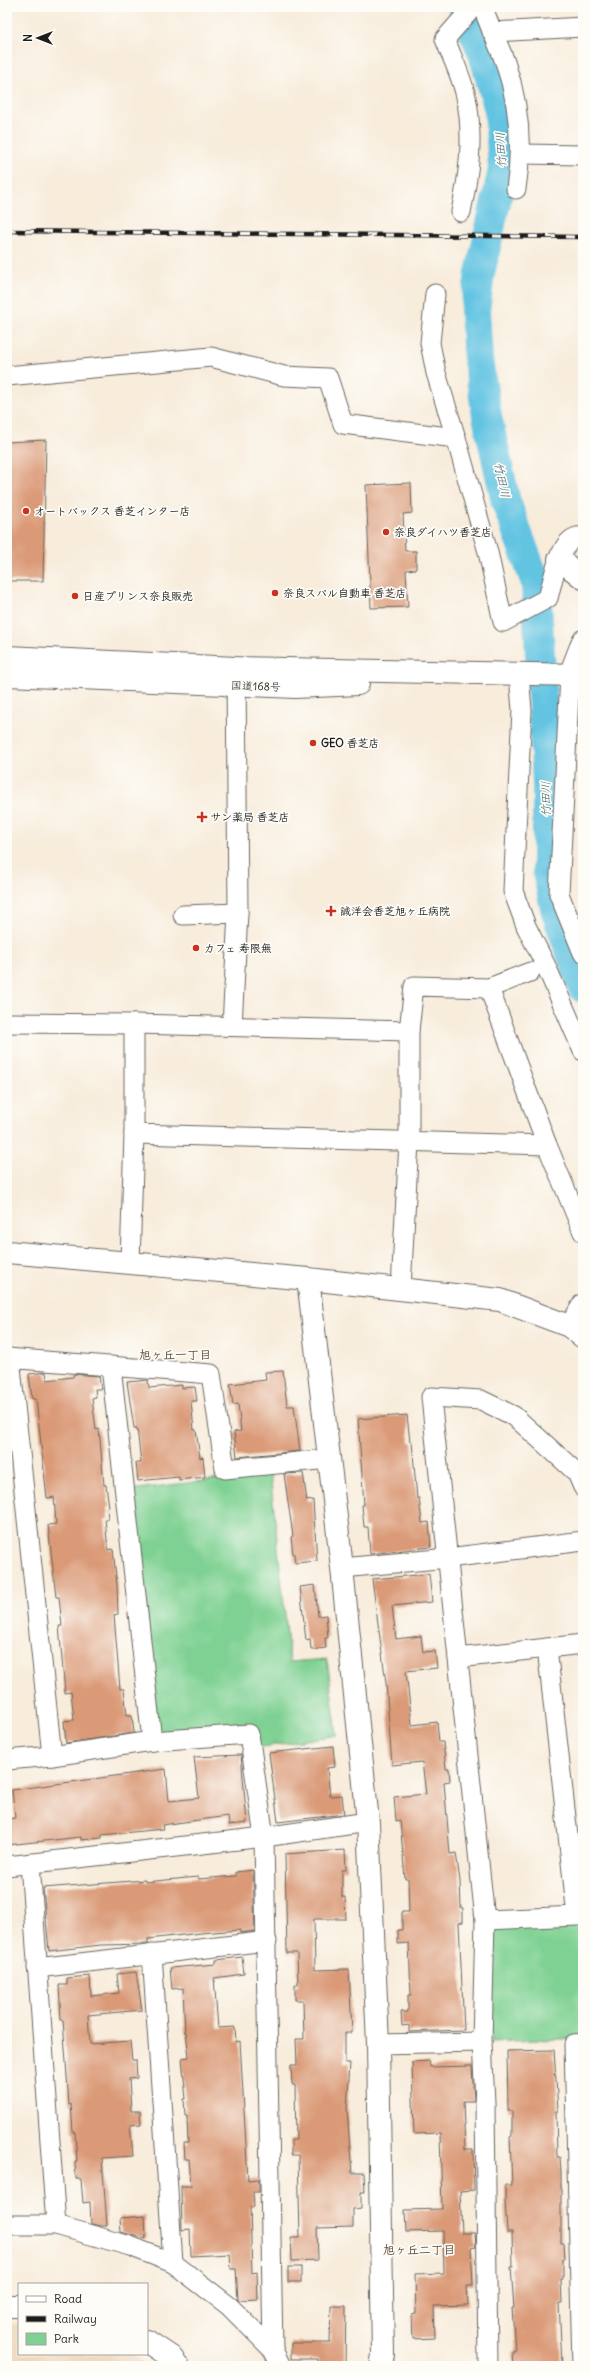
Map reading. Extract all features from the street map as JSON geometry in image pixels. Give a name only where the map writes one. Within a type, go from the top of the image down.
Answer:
[{"type":"main road","points":[[559,559],[583,578]]},
{"type":"main road","points":[[571,675],[583,641]]},
{"type":"main road","name":"国道168号","points":[[7,657],[236,677],[295,687],[512,675],[571,675]]},
{"type":"main road","name":"国道168号","points":[[7,675],[236,677]]},
{"type":"main road","points":[[7,1252],[401,1288],[500,1300],[576,1332]]},
{"type":"main road","points":[[308,1279],[342,1568],[368,1822],[378,2044],[383,2355],[381,2366]]},
{"type":"main road","points":[[7,2306],[18,2306]]},
{"type":"main road","points":[[148,2342],[171,2357],[178,2366]]},
{"type":"street","points":[[461,212],[471,153],[470,122],[466,96],[445,39],[450,36],[473,7]]},
{"type":"street","points":[[483,7],[512,86],[517,112],[520,154],[516,189]]},
{"type":"street","points":[[492,32],[583,27]]},
{"type":"street","points":[[520,154],[583,155]]},
{"type":"street","points":[[435,294],[430,343],[436,373],[488,552],[503,622],[548,598],[559,559],[566,542],[578,536],[583,537]]},
{"type":"street","points":[[7,376],[211,357],[284,376],[328,378],[343,424],[456,438]]},
{"type":"street","points":[[512,675],[522,710],[514,890],[526,926],[546,966],[583,1051]]},
{"type":"street","points":[[571,675],[559,894],[581,948]]},
{"type":"street","points":[[232,1026],[238,913],[236,677]]},
{"type":"street","points":[[183,915],[238,913]]},
{"type":"street","points":[[401,1288],[409,1142],[409,1031],[414,986],[489,988],[530,972]]},
{"type":"street","points":[[489,988],[547,1145],[583,1232]]},
{"type":"street","points":[[7,1023],[134,1024],[409,1031]]},
{"type":"street","points":[[130,1263],[134,1134],[134,1024]]},
{"type":"street","points":[[134,1134],[547,1145]]},
{"type":"street","points":[[576,1332],[583,1303]]},
{"type":"street","points":[[52,1756],[8,1358],[211,1374],[225,1469],[329,1459]]},
{"type":"street","points":[[111,1366],[152,1741]]},
{"type":"street","points":[[488,2366],[485,2103],[482,2042],[485,1920],[431,1397],[481,1400],[514,1416],[577,1473],[583,1487]]},
{"type":"street","points":[[342,1568],[448,1558],[583,1541]]},
{"type":"street","points":[[458,1658],[583,1644]]},
{"type":"street","points":[[485,1920],[577,1916],[547,1648]]},
{"type":"street","points":[[7,1760],[52,1756],[152,1741],[249,1734],[264,1838],[273,2350]]},
{"type":"street","points":[[7,1866],[264,1838],[368,1822]]},
{"type":"street","points":[[30,1863],[56,2225]]},
{"type":"street","points":[[37,1968],[267,1941]]},
{"type":"street","points":[[152,1954],[173,2263]]},
{"type":"street","points":[[378,2044],[482,2042]]},
{"type":"street","points":[[582,2366],[574,2044],[583,2043]]},
{"type":"street","points":[[7,2225],[56,2225],[130,2246],[173,2263],[229,2306],[273,2350],[282,2366]]},
{"type":"shaded area","points":[[7,2322],[18,2323],[18,2355],[131,2355],[147,2366],[7,2366]]},
{"type":"green space","points":[[270,1473],[290,1662],[327,1659],[337,1735],[256,1748],[251,1729],[155,1739],[129,1490]]},
{"type":"green space","points":[[583,1920],[583,2038],[491,2042],[490,1925]]},
{"type":"building","name":"オートバックス 香芝インター店","points":[[46,440],[43,581],[7,581],[7,442]]},
{"type":"building","name":"奈良ダイハツ香芝店","points":[[411,483],[412,513],[403,514],[405,551],[416,551],[416,569],[406,570],[408,607],[371,608],[366,485]]},
{"type":"building","points":[[283,1371],[287,1406],[294,1406],[300,1451],[237,1457],[234,1432],[241,1431],[238,1404],[233,1405],[230,1384],[266,1380],[265,1372]]},
{"type":"building","points":[[46,1372],[47,1380],[73,1377],[74,1374],[99,1376],[101,1389],[95,1389],[96,1397],[92,1398],[96,1430],[99,1429],[104,1485],[106,1485],[109,1507],[107,1507],[108,1519],[105,1519],[108,1550],[113,1549],[117,1585],[118,1614],[114,1615],[120,1689],[124,1689],[127,1715],[132,1715],[134,1733],[66,1743],[64,1721],[74,1720],[71,1692],[65,1693],[59,1626],[62,1626],[59,1597],[56,1597],[48,1525],[56,1524],[54,1497],[47,1498],[36,1399],[32,1399],[29,1374]]},
{"type":"building","points":[[148,1380],[149,1388],[182,1385],[182,1388],[195,1387],[197,1401],[191,1401],[194,1430],[196,1430],[200,1458],[203,1457],[205,1477],[179,1480],[179,1477],[138,1481],[136,1463],[141,1463],[137,1428],[134,1428],[127,1382]]},
{"type":"building","points":[[407,1415],[410,1442],[412,1442],[417,1498],[419,1498],[422,1523],[429,1522],[431,1547],[370,1554],[368,1527],[364,1527],[362,1505],[364,1505],[358,1419]]},
{"type":"building","points":[[303,1473],[307,1501],[313,1500],[317,1561],[295,1563],[291,1537],[293,1536],[284,1474]]},
{"type":"building","points":[[429,1574],[432,1602],[392,1606],[396,1639],[421,1636],[423,1652],[435,1651],[437,1668],[406,1671],[412,1725],[437,1722],[439,1742],[443,1742],[446,1769],[449,1769],[450,1781],[444,1782],[450,1854],[456,1853],[460,1881],[461,1908],[463,1908],[463,1922],[459,1923],[464,2030],[409,2032],[409,2025],[402,2026],[401,2012],[408,2012],[408,1995],[411,1995],[409,1943],[398,1944],[398,1930],[402,1930],[402,1912],[409,1912],[408,1879],[405,1879],[400,1820],[396,1821],[394,1797],[426,1794],[422,1762],[392,1765],[386,1683],[372,1579]]},
{"type":"building","points":[[315,1585],[318,1616],[326,1615],[328,1638],[325,1638],[326,1648],[311,1650],[310,1639],[306,1640],[300,1587]]},
{"type":"building","points":[[333,1746],[335,1767],[327,1768],[330,1796],[342,1795],[344,1814],[278,1822],[269,1753]]},
{"type":"building","points":[[241,1755],[247,1823],[229,1825],[228,1816],[162,1825],[163,1829],[102,1835],[102,1838],[81,1840],[81,1837],[7,1845],[7,1819],[15,1818],[12,1790],[166,1769],[169,1801],[199,1798],[194,1757]]},
{"type":"building","points":[[345,1850],[346,1870],[342,1870],[342,1897],[345,1897],[346,1919],[314,1919],[315,1970],[349,1969],[352,2033],[345,2033],[345,2063],[350,2063],[347,2110],[352,2173],[364,2173],[365,2192],[361,2192],[361,2208],[353,2209],[353,2227],[317,2228],[318,2260],[292,2261],[291,2237],[300,2237],[298,2155],[291,2155],[291,2140],[296,2140],[295,2085],[292,2085],[291,2065],[297,2065],[296,2039],[304,2039],[303,2000],[295,2000],[295,1985],[298,1985],[297,1953],[287,1953],[285,1854]]},
{"type":"building","points":[[253,1870],[255,1931],[240,1933],[240,1930],[201,1933],[148,1939],[148,1944],[101,1945],[49,1951],[43,1888],[145,1880],[145,1882],[198,1877],[199,1879],[236,1876],[236,1872]]},
{"type":"building","points":[[242,1957],[244,1974],[214,1978],[218,2028],[235,2027],[236,2042],[240,2041],[248,2180],[259,2179],[259,2192],[253,2192],[254,2207],[250,2207],[252,2273],[257,2272],[258,2299],[238,2300],[236,2269],[231,2269],[230,2254],[191,2256],[190,2229],[182,2230],[181,2186],[191,2186],[189,2159],[185,2159],[184,2143],[188,2143],[182,2058],[189,2057],[186,2032],[185,2033],[183,1988],[172,1989],[170,1968],[216,1964],[216,1960]]},
{"type":"building","points":[[136,1972],[142,2010],[88,2015],[90,2044],[130,2041],[132,2060],[136,2060],[137,2078],[129,2079],[131,2111],[140,2111],[141,2124],[130,2125],[133,2156],[102,2158],[107,2226],[101,2226],[91,2224],[90,2202],[83,2203],[81,2179],[76,2179],[75,2161],[77,2161],[75,2132],[73,2132],[71,2104],[69,2105],[59,1985],[67,1985],[67,1978],[90,1976],[91,1996],[119,1993],[117,1974]]},
{"type":"building","points":[[554,2050],[558,2111],[556,2111],[557,2157],[560,2157],[561,2172],[561,2243],[564,2243],[565,2259],[563,2259],[563,2279],[561,2279],[562,2303],[559,2303],[562,2364],[559,2364],[559,2366],[513,2366],[512,2351],[515,2351],[512,2308],[514,2308],[511,2267],[513,2267],[512,2232],[507,2232],[505,2200],[505,2185],[512,2185],[510,2137],[512,2136],[512,2111],[508,2111],[507,2051]]},
{"type":"building","points":[[429,2061],[430,2067],[472,2066],[474,2101],[463,2101],[465,2149],[473,2149],[474,2190],[460,2191],[462,2233],[475,2233],[476,2247],[471,2248],[473,2285],[467,2285],[468,2305],[434,2306],[435,2338],[413,2339],[412,2315],[416,2314],[415,2274],[444,2273],[443,2231],[406,2232],[405,2210],[442,2209],[440,2133],[414,2134],[412,2062]]},
{"type":"building","points":[[145,2216],[146,2239],[121,2232],[120,2218]]},
{"type":"building","points":[[288,2267],[301,2267],[301,2282],[288,2282]]},
{"type":"building","points":[[331,2306],[346,2306],[345,2366],[318,2366],[318,2359],[291,2359],[291,2343],[330,2343]]},
{"type":"waterway","name":"竹田川","points":[[463,7],[483,53],[499,110],[503,170],[480,273],[475,311],[478,360],[487,416],[506,502],[536,583],[547,783],[547,872],[556,912],[583,988]]},
{"type":"railway","points":[[7,231],[583,237]]},
{"type":"place","name":"オートバックス 香芝インター店","points":[[26,511]]},
{"type":"place","name":"奈良ダイハツ香芝店","points":[[386,532]]},
{"type":"place","name":"奈良スバル自動車 香芝店","points":[[275,593]]},
{"type":"place","name":"日産プリンス奈良販売","points":[[75,596]]},
{"type":"place","name":"GEO 香芝店","points":[[313,743]]},
{"type":"place","name":"サン薬局 香芝店","points":[[202,817]]},
{"type":"place","name":"誠洋会香芝旭ヶ丘病院","points":[[331,911]]},
{"type":"place","name":"カフェ 寿限無","points":[[196,948]]},
{"type":"district","name":"旭ヶ丘一丁目","points":[[175,1355]]},
{"type":"district","name":"旭ヶ丘二丁目","points":[[419,2250]]}]
